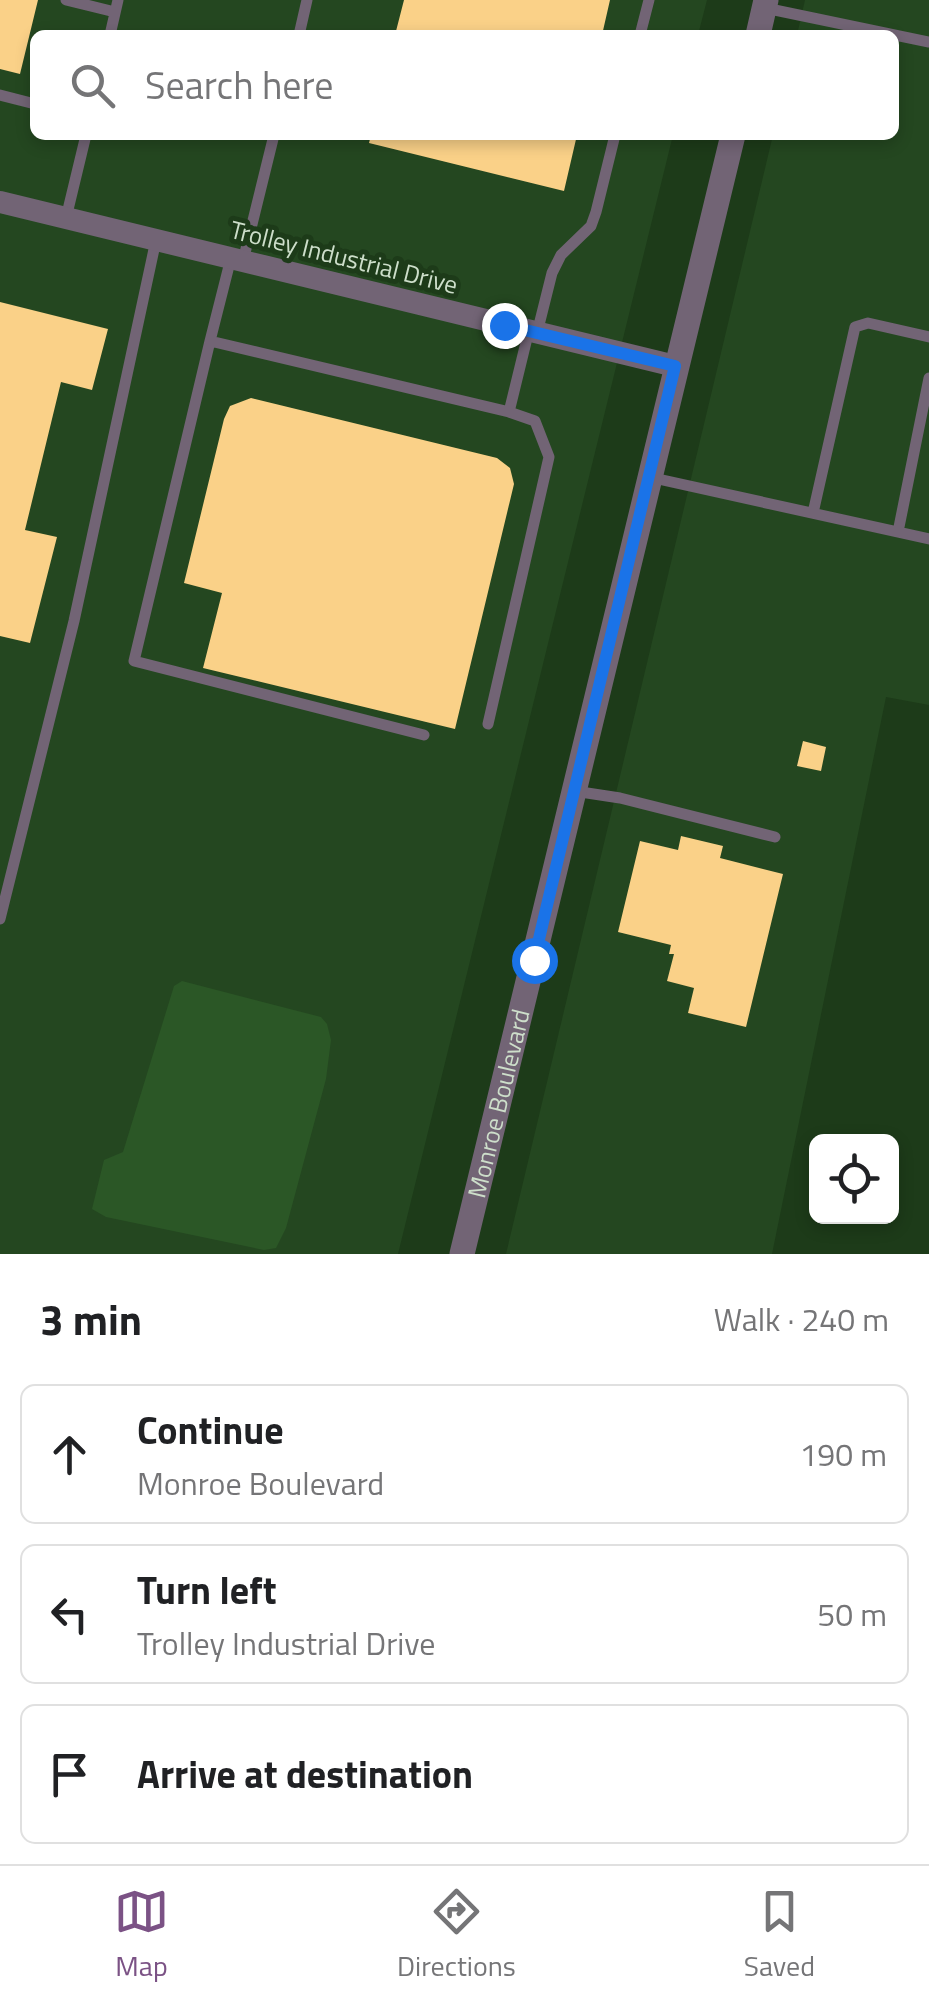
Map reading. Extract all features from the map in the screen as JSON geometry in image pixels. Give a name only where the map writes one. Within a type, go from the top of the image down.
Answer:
[{"type":"street","points":[[759,30],[766,4]]},
{"type":"street","name":"Monroe Boulevard","points":[[462,1254],[732,140]]},
{"type":"street","name":"Trolley Industrial Drive","points":[[0,202],[675,366]]},
{"type":"lane","points":[[300,30],[307,0]]},
{"type":"lane","points":[[641,30],[649,0]]},
{"type":"lane","points":[[75,1],[117,6]]},
{"type":"lane","points":[[766,4],[878,30]]},
{"type":"lane","points":[[899,35],[929,42]]},
{"type":"lane","points":[[0,95],[30,103]]},
{"type":"lane","points":[[66,218],[85,140]]},
{"type":"lane","points":[[273,140],[210,341],[134,661],[424,735]]},
{"type":"lane","points":[[509,412],[552,272],[561,255],[591,226],[615,140]]},
{"type":"lane","points":[[0,919],[74,621],[156,240]]},
{"type":"lane","points":[[813,513],[855,328],[868,323],[929,336]]},
{"type":"lane","points":[[210,341],[536,421],[548,457],[488,724]]},
{"type":"lane","points":[[898,532],[929,378]]},
{"type":"lane","points":[[649,478],[929,539]]},
{"type":"lane","points":[[574,791],[620,798],[774,837]]},
{"type":"shaded area","points":[[0,0],[707,0],[699,30],[30,30],[30,140],[672,140],[398,1254],[0,1254]]},
{"type":"shaded area","points":[[805,0],[929,0],[929,705],[886,697],[772,1254],[506,1254],[772,140],[899,140],[899,30],[798,30]]},
{"type":"shaded area","points":[[182,981],[321,1017],[327,1024],[331,1040],[326,1079],[286,1228],[276,1248],[264,1250],[106,1217],[92,1209],[104,1160],[123,1152],[174,986]]},
{"type":"building","points":[[0,0],[38,0],[20,74],[0,69]]},
{"type":"building","points":[[404,0],[610,0],[603,30],[396,30]]},
{"type":"building","points":[[370,140],[576,140],[564,191],[369,143]]},
{"type":"building","points":[[0,302],[108,329],[92,390],[61,382],[25,530],[57,537],[30,643],[0,636]]},
{"type":"building","points":[[251,398],[497,458],[510,468],[514,484],[455,729],[203,668],[222,593],[184,583],[224,419],[230,406]]},
{"type":"building","points":[[803,741],[826,747],[821,771],[797,766]]},
{"type":"building","points":[[681,836],[723,846],[720,858],[783,874],[746,1027],[688,1013],[694,988],[667,981],[674,954],[669,954],[671,945],[618,932],[640,841],[678,850]]},
{"type":"route","points":[[504,325],[675,366],[534,960]]}]
